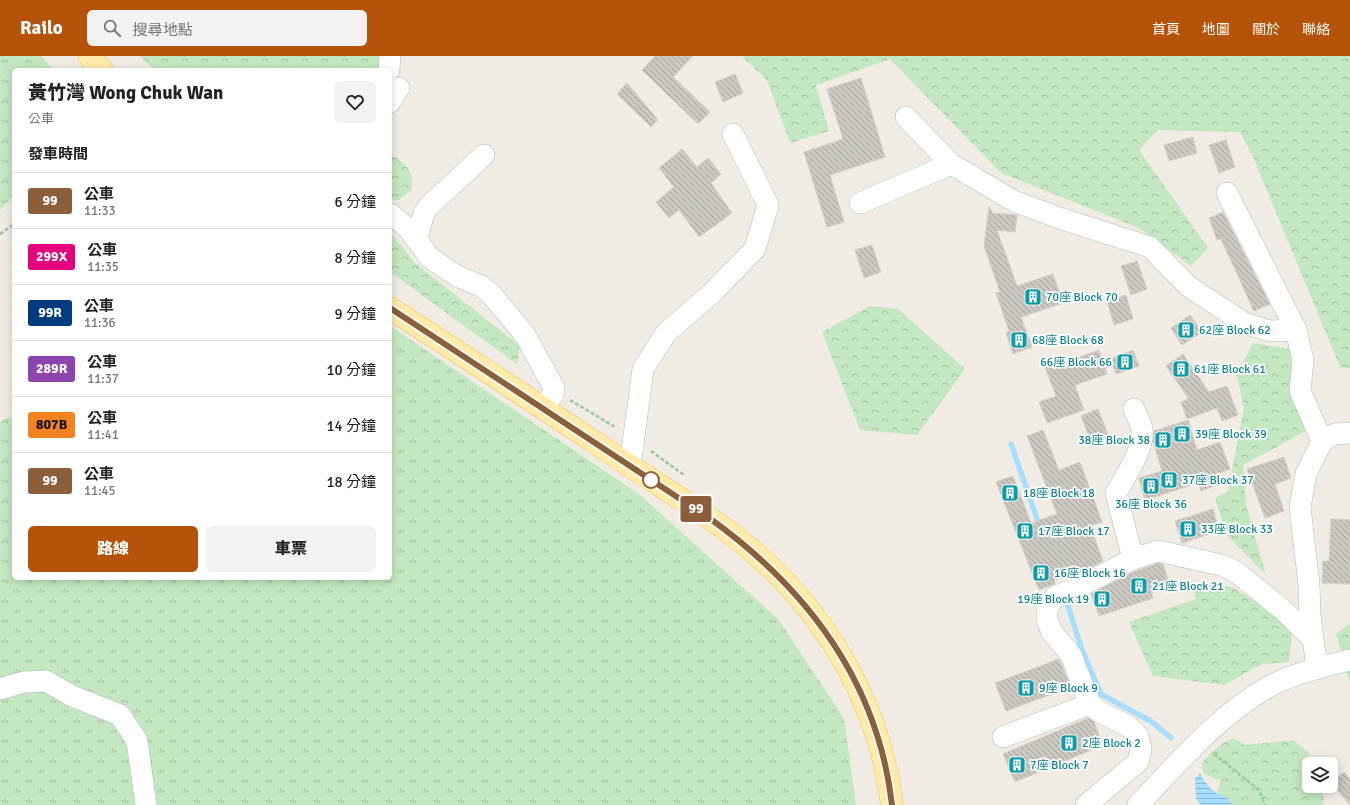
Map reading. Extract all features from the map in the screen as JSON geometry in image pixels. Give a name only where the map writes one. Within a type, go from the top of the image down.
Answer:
[{"type":"main road","points":[[89,56],[100,68]]},
{"type":"main road","points":[[392,309],[549,399],[630,466],[712,520],[753,551],[787,584],[820,622],[846,664],[869,714],[885,766],[892,805]]},
{"type":"street","points":[[389,68],[390,56]]},
{"type":"street","points":[[906,117],[951,164],[1014,201],[1059,218],[1150,247],[1188,286],[1244,323],[1270,331],[1296,330]]},
{"type":"street","points":[[630,466],[635,439],[643,369],[666,333],[712,294],[755,249],[768,205],[733,134]]},
{"type":"street","points":[[416,238],[424,213],[430,205],[484,155]]},
{"type":"street","points":[[860,203],[951,164]]},
{"type":"street","points":[[1227,193],[1296,330],[1303,360],[1300,391],[1322,441]]},
{"type":"street","points":[[392,216],[408,228],[430,258],[440,266],[457,276],[481,286],[491,294],[525,335],[546,372],[549,399]]},
{"type":"street","points":[[1133,559],[1116,493],[1133,464],[1141,442],[1142,429],[1134,409]]},
{"type":"street","points":[[1317,669],[1312,638],[1310,585],[1300,507],[1306,474],[1322,441],[1335,434],[1350,433]]},
{"type":"street","points":[[1086,805],[1138,762],[1142,749],[1141,742],[1133,730],[1094,708],[1090,704],[1071,655],[1052,632],[1047,620],[1047,607],[1064,593],[1133,559],[1158,552],[1221,565],[1235,571],[1282,609],[1312,638]]},
{"type":"street","points":[[1140,805],[1179,762],[1226,717],[1274,684],[1317,669],[1350,660]]},
{"type":"street","points":[[0,689],[24,682],[46,681],[72,696],[120,715],[137,742],[146,805]]},
{"type":"street","points":[[1003,737],[1090,704]]},
{"type":"path","points":[[0,234],[12,225]]},
{"type":"path","points":[[549,399],[635,439],[666,462]]},
{"type":"path","points":[[1214,754],[1259,790],[1265,805]]},
{"type":"green space","points":[[0,56],[41,56],[52,68],[12,68],[12,197],[0,210]]},
{"type":"green space","points":[[140,56],[391,56],[382,68],[152,68]]},
{"type":"green space","points":[[742,56],[1350,56],[1350,368],[1340,367],[1254,159],[1240,132],[1158,130],[1139,150],[1208,248],[1191,266],[1139,228],[1001,173],[890,59],[816,85],[829,131],[790,143],[767,80]]},
{"type":"green space","points":[[392,155],[404,164],[412,176],[412,189],[399,200],[392,200]]},
{"type":"green space","points":[[392,234],[415,263],[520,346],[517,364],[392,273]]},
{"type":"green space","points":[[870,306],[898,309],[965,369],[917,435],[860,430],[822,332]]},
{"type":"green space","points":[[392,327],[639,494],[778,619],[844,718],[856,805],[0,805],[0,422],[12,417],[12,580],[392,580]]},
{"type":"green space","points":[[1253,343],[1290,349],[1292,386],[1306,431],[1243,465],[1246,505],[1266,575],[1226,534],[1215,497],[1228,492],[1244,407],[1237,376]]},
{"type":"green space","points":[[1190,582],[1232,587],[1280,617],[1292,633],[1289,662],[1262,664],[1224,685],[1153,676],[1129,622],[1196,599]]},
{"type":"green space","points":[[1350,623],[1350,683],[1336,634]]},
{"type":"green space","points":[[1234,738],[1245,745],[1293,740],[1308,752],[1310,757],[1302,757],[1302,793],[1322,793],[1324,799],[1323,805],[1213,805],[1221,781],[1204,774],[1202,764],[1205,759],[1217,748]]},
{"type":"water","points":[[1200,773],[1210,788],[1225,796],[1233,805],[1201,805],[1196,799],[1195,778]]},
{"type":"building","points":[[655,56],[693,56],[673,77],[710,112],[698,124],[642,70]]},
{"type":"building","points":[[735,74],[743,93],[723,102],[715,82]]},
{"type":"building","points":[[861,78],[885,157],[830,175],[844,222],[827,227],[804,152],[843,139],[827,89]]},
{"type":"building","points":[[627,83],[658,120],[651,127],[617,94]]},
{"type":"building","points":[[1193,137],[1197,153],[1169,161],[1164,145]]},
{"type":"building","points":[[1226,140],[1235,167],[1219,173],[1209,145]]},
{"type":"building","points":[[682,149],[697,167],[708,158],[721,174],[711,183],[732,213],[699,237],[679,210],[669,218],[656,202],[674,187],[659,168]]},
{"type":"building","points":[[989,206],[992,213],[1017,215],[1015,232],[997,230],[1017,286],[1053,274],[1063,303],[1021,317],[1032,347],[1013,354],[1006,333],[1009,331],[996,293],[1000,292],[984,246]]},
{"type":"building","points":[[1223,212],[1270,304],[1254,311],[1221,239],[1217,240],[1209,218]]},
{"type":"building","points":[[872,245],[881,272],[864,278],[855,250]]},
{"type":"building","points":[[1137,261],[1147,289],[1131,295],[1121,266]]},
{"type":"building","points":[[1126,295],[1133,319],[1114,325],[1107,301]]},
{"type":"building","name":"62座 Block 62","points":[[1190,315],[1202,332],[1182,345],[1171,328]]},
{"type":"building","points":[[1099,350],[1107,374],[1075,385],[1084,410],[1047,423],[1039,402],[1056,396],[1043,362],[1059,356],[1062,364]]},
{"type":"building","name":"66座 Block 66","points":[[1133,350],[1139,366],[1116,374],[1110,359]]},
{"type":"building","points":[[1183,354],[1209,392],[1227,386],[1238,415],[1222,421],[1217,408],[1187,419],[1181,402],[1189,399],[1166,366]]},
{"type":"building","points":[[1098,409],[1109,437],[1092,444],[1081,416]]},
{"type":"building","points":[[1188,420],[1197,450],[1220,442],[1230,469],[1213,475],[1217,485],[1201,491],[1198,483],[1145,500],[1139,478],[1162,471],[1153,441],[1154,431]]},
{"type":"building","points":[[1043,430],[1059,470],[1080,462],[1102,522],[1090,526],[1103,561],[1084,571],[1054,580],[1055,584],[1039,590],[996,482],[1013,476],[1031,523],[1057,514],[1027,436]]},
{"type":"building","points":[[1284,457],[1291,478],[1275,484],[1284,511],[1265,518],[1247,469]]},
{"type":"building","points":[[1213,509],[1219,531],[1182,543],[1175,521]]},
{"type":"building","points":[[1331,519],[1350,520],[1350,584],[1322,583],[1323,561],[1329,561]]},
{"type":"building","points":[[1159,563],[1163,564],[1170,586],[1151,593],[1153,598],[1099,616],[1091,594],[1133,572]]},
{"type":"building","points":[[1059,659],[1071,687],[1006,711],[995,683]]},
{"type":"building","points":[[1088,718],[1094,722],[1103,745],[1015,782],[1003,754]]},
{"type":"building","points":[[1344,772],[1350,779],[1350,805],[1338,791],[1338,777]]},
{"type":"waterway","points":[[1011,444],[1040,527]]},
{"type":"waterway","points":[[1065,597],[1082,650],[1101,694],[1152,722],[1171,738]]},
{"type":"bus line","name":"99","points":[[392,309],[712,520],[753,551],[769,566],[820,622],[846,664],[869,714],[885,766],[892,805]]},
{"type":"place","name":"70座 Block 70","points":[[1033,297]]},
{"type":"place","name":"62座 Block 62","points":[[1186,330]]},
{"type":"place","name":"68座 Block 68","points":[[1019,340]]},
{"type":"place","name":"66座 Block 66","points":[[1125,362]]},
{"type":"place","name":"61座 Block 61","points":[[1181,369]]},
{"type":"place","name":"39座 Block 39","points":[[1182,434]]},
{"type":"place","name":"38座 Block 38","points":[[1163,440]]},
{"type":"place","name":"37座 Block 37","points":[[1169,480]]},
{"type":"place","name":"36座 Block 36","points":[[1151,486]]},
{"type":"place","name":"18座 Block 18","points":[[1010,493]]},
{"type":"place","name":"33座 Block 33","points":[[1188,529]]},
{"type":"place","name":"17座 Block 17","points":[[1025,531]]},
{"type":"place","name":"16座 Block 16","points":[[1041,573]]},
{"type":"place","name":"21座 Block 21","points":[[1139,586]]},
{"type":"place","name":"19座 Block 19","points":[[1102,599]]},
{"type":"place","name":"9座 Block 9","points":[[1026,688]]},
{"type":"place","name":"2座 Block 2","points":[[1069,743]]},
{"type":"place","name":"7座 Block 7","points":[[1017,765]]}]
